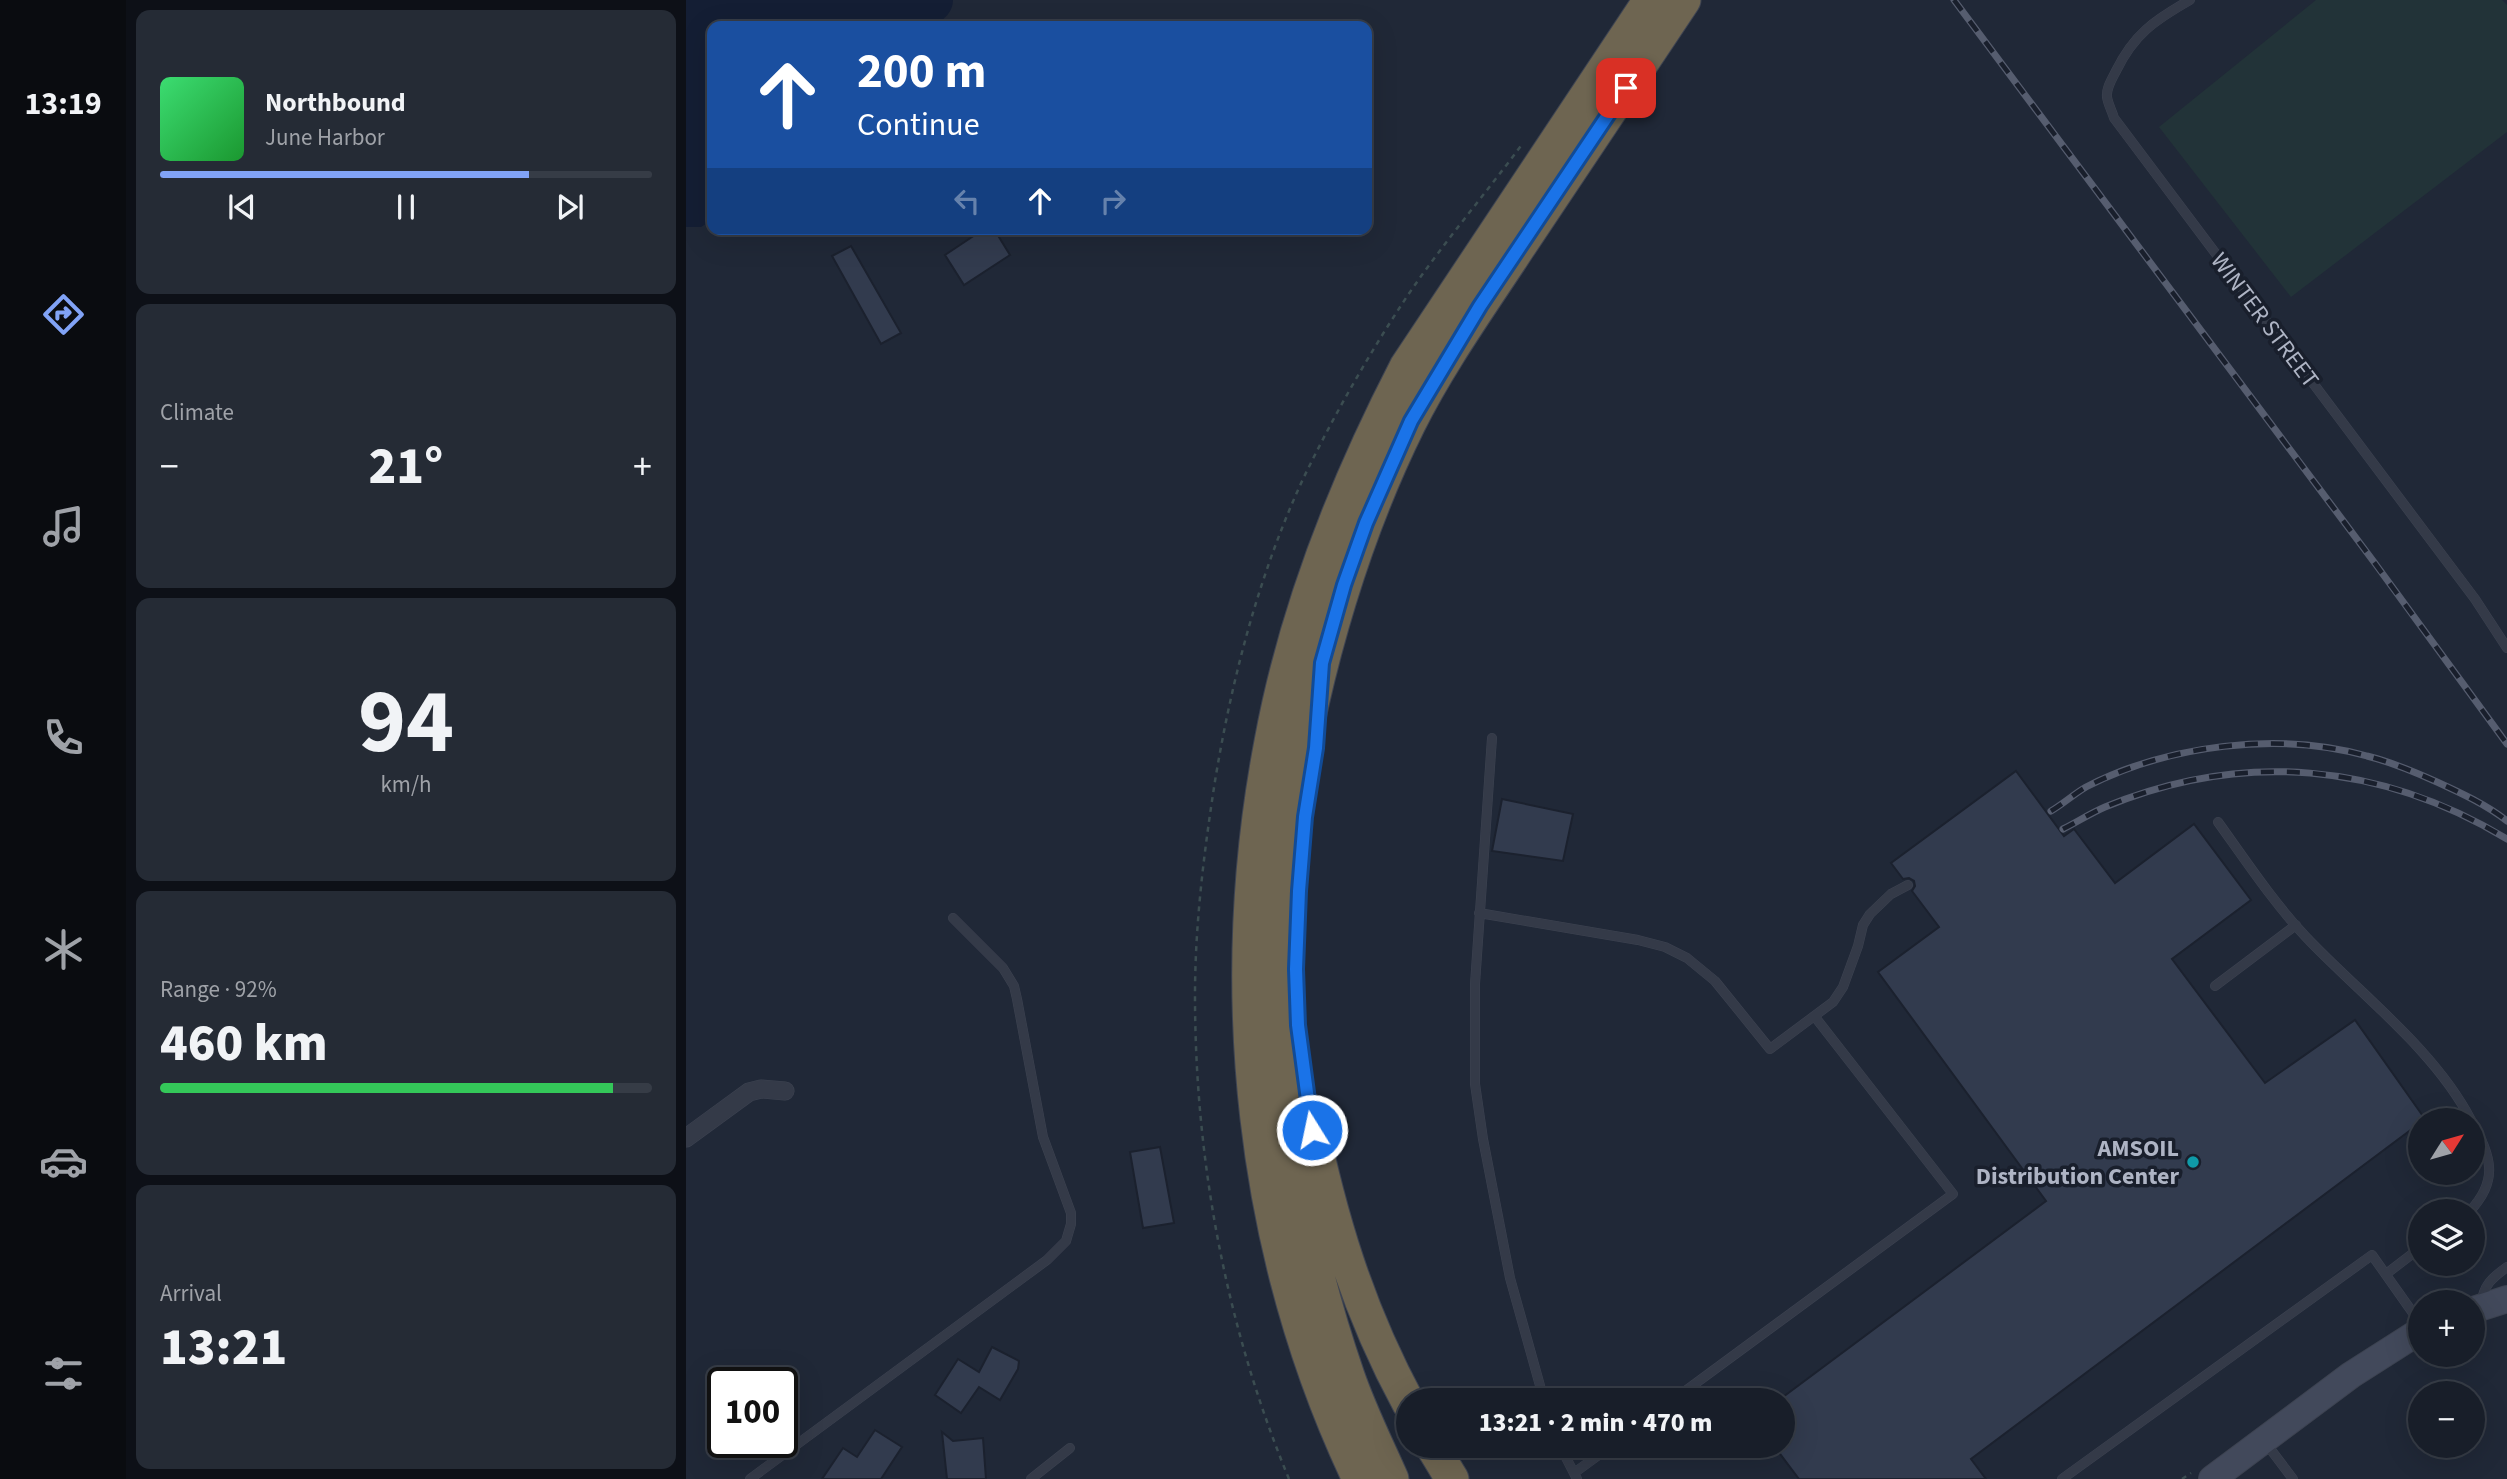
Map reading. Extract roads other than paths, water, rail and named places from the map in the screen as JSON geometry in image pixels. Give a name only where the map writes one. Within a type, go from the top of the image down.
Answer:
[{"type":"highway","points":[[1359,1479],[1297,1317],[1266,1184],[1257,1119],[1249,1039],[1249,969],[1256,840],[1271,740],[1315,574],[1338,511],[1385,407],[1406,367],[1650,0]]},
{"type":"highway","points":[[1392,1479],[1349,1379],[1321,1287],[1309,1240],[1286,1113],[1280,1050],[1279,942],[1281,886],[1291,802],[1322,663],[1344,585],[1366,523],[1411,421],[1480,306],[1684,0]]},
{"type":"highway","points":[[1322,663],[1316,748],[1305,817],[1299,891],[1296,969],[1298,1025],[1308,1111],[1335,1229],[1355,1289],[1382,1355],[1400,1388]]},
{"type":"highway","points":[[1439,1458],[1452,1479]]},
{"type":"street","points":[[686,1138],[749,1091],[785,1091]]},
{"type":"street","points":[[2212,1479],[2351,1375],[2408,1339]]},
{"type":"lane","name":"WINTER STREET","points":[[2190,0],[2154,21],[2123,56],[2109,84],[2107,98],[2114,118],[2475,599],[2507,648]]},
{"type":"lane","points":[[1492,738],[1479,913],[1475,1084],[1482,1139],[1510,1278],[1541,1388]]},
{"type":"lane","points":[[2218,822],[2296,925],[2415,1046],[2453,1091],[2463,1108]]},
{"type":"lane","points":[[1479,913],[1665,947],[1688,958],[1715,981],[1770,1049],[1833,1002],[1843,987],[1863,925],[1870,914],[1891,894],[1908,885]]},
{"type":"lane","points":[[750,1479],[1047,1260],[1062,1247],[1069,1234],[1071,1213],[1043,1137],[1026,1035],[1014,986],[1003,968],[953,918]]},
{"type":"lane","points":[[2216,986],[2296,925]]},
{"type":"lane","points":[[1689,1388],[1953,1194],[1815,1017]]},
{"type":"lane","points":[[2480,1199],[2489,1178],[2485,1148]]},
{"type":"lane","points":[[2063,1479],[2372,1255],[2408,1306]]},
{"type":"lane","points":[[2386,1274],[2408,1257]]},
{"type":"lane","points":[[2487,1305],[2482,1293],[2507,1267]]},
{"type":"lane","points":[[2264,1440],[2293,1479]]},
{"type":"lane","points":[[1031,1479],[1070,1448]]},
{"type":"lane","points":[[1566,1458],[1575,1476],[1597,1458]]},
{"type":"water","points":[[686,0],[953,0],[950,12],[941,21],[707,21],[707,223],[701,227],[686,227]]},
{"type":"railway","points":[[1954,0],[2507,744]]},
{"type":"railway","points":[[2051,811],[2086,787],[2152,761],[2224,746],[2297,744],[2333,748],[2394,764],[2464,795],[2507,821]]},
{"type":"railway","points":[[2063,829],[2105,807],[2156,789],[2208,777],[2259,772],[2310,773],[2361,780],[2410,794],[2459,813],[2507,839]]},
{"type":"place","name":"AMSOIL Distribution Center","points":[[2193,1162]]}]
